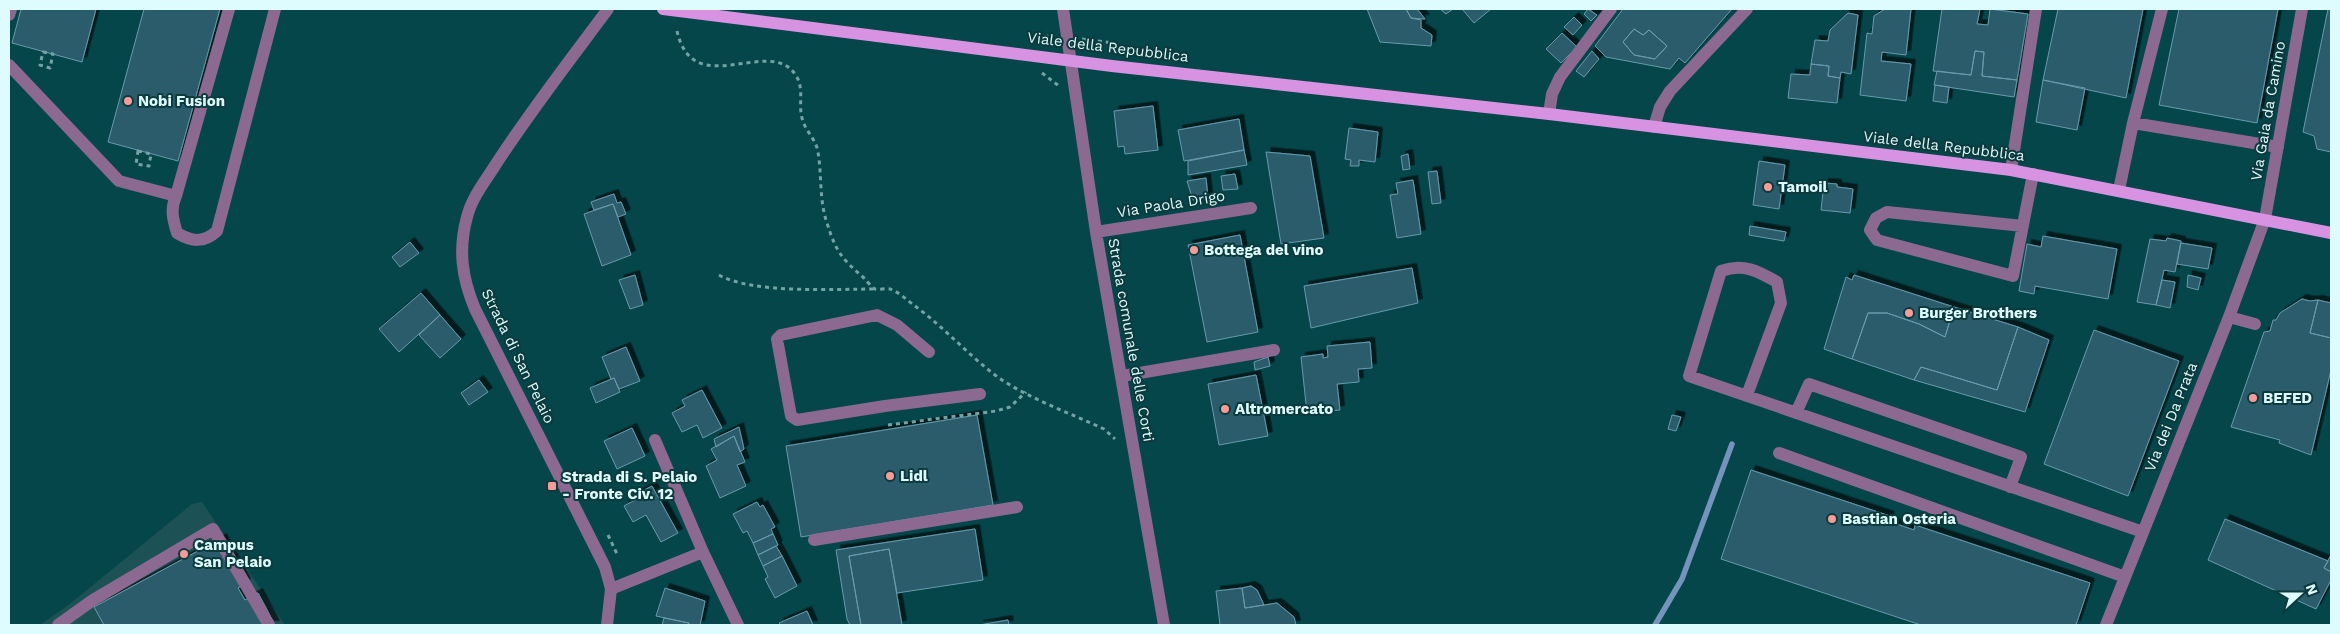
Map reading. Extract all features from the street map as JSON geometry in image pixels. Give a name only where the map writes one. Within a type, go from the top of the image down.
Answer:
[{"type":"main road","name":"Viale della Repubblica","points":[[663,9],[1072,59],[1122,67],[1654,126],[2011,170],[2331,233]]},
{"type":"street","points":[[9,15],[11,9]]},
{"type":"street","points":[[229,9],[172,216],[177,233],[197,241],[210,238],[217,231],[275,9]]},
{"type":"street","name":"Strada di San Pelaio","points":[[608,9],[518,130],[476,194],[467,215],[462,245],[462,264],[466,285],[475,309],[605,567],[611,590],[608,625]]},
{"type":"street","name":"Strada comunale delle Corti","points":[[1063,9],[1072,59],[1096,232],[1164,625]]},
{"type":"street","points":[[1549,114],[1552,94],[1560,77],[1611,9]]},
{"type":"street","points":[[1654,126],[1660,107],[1670,91],[1747,9]]},
{"type":"street","points":[[2011,170],[2036,9]]},
{"type":"street","points":[[2119,190],[2133,123],[2162,9]]},
{"type":"street","name":"Via Gaia da Camino","points":[[2265,219],[2302,9]]},
{"type":"street","points":[[9,65],[119,181],[176,196]]},
{"type":"street","points":[[2133,123],[2278,147]]},
{"type":"street","points":[[2023,226],[1887,212],[1876,218],[1870,230],[1877,240],[2013,276],[2023,226],[2033,174]]},
{"type":"street","name":"Via Paola Drigo","points":[[1096,232],[1251,208]]},
{"type":"street","name":"Via dei Da Prata","points":[[2106,625],[2229,317],[2265,219]]},
{"type":"street","points":[[1747,396],[1781,303],[1777,282],[1757,270],[1733,267],[1721,271],[1689,376],[1747,396],[1796,412],[2143,532]]},
{"type":"street","points":[[929,352],[897,325],[877,315],[781,335],[776,339],[791,416],[797,420],[980,394]]},
{"type":"street","points":[[2229,317],[2255,324]]},
{"type":"street","points":[[1122,376],[1274,350]]},
{"type":"street","points":[[1796,412],[1809,384],[2021,457],[2010,486]]},
{"type":"street","points":[[655,440],[703,552],[738,625]]},
{"type":"street","points":[[1779,453],[2125,577]]},
{"type":"street","points":[[814,540],[1017,507]]},
{"type":"street","points":[[58,625],[93,600],[213,529],[269,625]]},
{"type":"street","points":[[611,590],[703,552]]},
{"type":"path","points":[[677,31],[679,39],[689,55],[705,65],[731,66],[757,61],[782,64],[790,68],[796,75],[801,92],[802,118],[812,136],[818,153],[823,209],[836,250],[841,258],[876,289]]},
{"type":"path","points":[[1078,36],[1083,40],[1114,43]]},
{"type":"path","points":[[43,52],[54,54],[50,68],[40,65],[43,52]]},
{"type":"path","points":[[138,151],[151,154],[149,166],[136,164],[138,151]]},
{"type":"path","points":[[719,275],[735,282],[791,289],[892,290],[917,308],[998,377],[1104,429],[1115,439]]},
{"type":"path","points":[[888,425],[996,411],[1010,407],[1026,392]]},
{"type":"shaded area","name":"Campus San Pelaio","points":[[202,502],[285,625],[40,625],[71,603],[192,504]]},
{"type":"building","points":[[21,9],[96,9],[82,62],[12,43]]},
{"type":"building","points":[[144,9],[220,9],[178,161],[108,142]]},
{"type":"building","points":[[1367,9],[1406,9],[1411,18],[1421,20],[1421,28],[1432,35],[1431,46],[1380,42]]},
{"type":"building","points":[[1406,9],[1417,9],[1425,19],[1411,18]]},
{"type":"building","points":[[1440,9],[1453,9],[1446,14]]},
{"type":"building","points":[[1462,9],[1491,9],[1474,23]]},
{"type":"building","points":[[1588,9],[1597,15],[1591,21],[1584,14]]},
{"type":"building","points":[[1623,9],[1732,9],[1685,63],[1679,58],[1670,69],[1606,57],[1595,46]],"holes":[[[1634,29],[1643,35],[1649,30],[1667,46],[1655,59],[1634,55],[1623,42]]]},
{"type":"building","points":[[1885,9],[1911,9],[1906,55],[1882,52],[1881,61],[1911,64],[1906,101],[1860,95],[1867,33],[1872,34],[1874,16]]},
{"type":"building","points":[[1942,9],[1980,9],[1977,24],[1988,25],[1990,9],[2028,14],[2017,80],[1982,76],[1984,52],[1975,51],[1971,75],[1933,71]]},
{"type":"building","points":[[2058,9],[2143,9],[2126,98],[2043,80]]},
{"type":"building","points":[[2179,9],[2278,9],[2257,123],[2159,105]]},
{"type":"building","points":[[2328,9],[2331,9],[2331,152],[2317,149],[2314,136],[2303,132]]},
{"type":"building","points":[[1848,13],[1858,15],[1851,74],[1841,72],[1840,78],[1828,76],[1829,66],[1811,64],[1815,40],[1828,41],[1830,30]]},
{"type":"building","points":[[1574,17],[1582,25],[1573,35],[1564,27]]},
{"type":"building","points":[[1634,29],[1643,35],[1649,30],[1667,46],[1655,59],[1634,55],[1623,42]]},
{"type":"building","points":[[1562,33],[1577,47],[1561,63],[1546,49]]},
{"type":"building","points":[[1592,51],[1599,59],[1584,77],[1576,71]]},
{"type":"building","points":[[1975,51],[1984,52],[1982,76],[2017,80],[2014,97],[1934,85],[1937,71],[1971,75]]},
{"type":"building","points":[[1811,64],[1829,66],[1828,76],[1840,78],[1837,103],[1788,98],[1791,74],[1810,75]]},
{"type":"building","points":[[2043,80],[2085,88],[2077,130],[2036,122]]},
{"type":"building","points":[[1935,85],[1949,87],[1947,103],[1933,101]]},
{"type":"building","points":[[1153,106],[1158,150],[1125,154],[1124,146],[1118,147],[1114,111]]},
{"type":"building","points":[[1239,119],[1244,150],[1184,161],[1178,130]]},
{"type":"building","points":[[1349,128],[1378,132],[1375,162],[1359,160],[1359,166],[1350,166],[1351,160],[1345,159]]},
{"type":"building","points":[[1244,150],[1247,165],[1188,175],[1188,161]]},
{"type":"building","points":[[1266,152],[1310,156],[1324,238],[1281,244]]},
{"type":"building","points":[[1408,154],[1410,169],[1403,170],[1401,156]]},
{"type":"building","points":[[1759,161],[1785,165],[1779,209],[1753,205]]},
{"type":"building","points":[[1437,171],[1441,203],[1432,204],[1428,172]]},
{"type":"building","points":[[1235,174],[1238,189],[1223,190],[1221,176]]},
{"type":"building","points":[[1206,178],[1208,198],[1193,200],[1187,181]]},
{"type":"building","points":[[1413,180],[1421,234],[1397,238],[1390,195],[1398,194],[1396,183]]},
{"type":"building","points":[[1824,183],[1837,184],[1837,187],[1853,189],[1850,213],[1821,210]]},
{"type":"building","points":[[614,194],[617,203],[621,202],[626,214],[618,217],[613,204],[594,210],[591,202]]},
{"type":"building","points":[[613,204],[631,255],[602,266],[584,214]]},
{"type":"building","points":[[1750,226],[1786,232],[1784,241],[1749,235]]},
{"type":"building","points":[[1240,235],[1258,332],[1207,342],[1188,245]]},
{"type":"building","points":[[2043,236],[2117,249],[2108,299],[2035,286],[2034,294],[2019,291],[2027,244],[2041,247]]},
{"type":"building","points":[[2167,238],[2181,241],[2175,272],[2164,270],[2156,305],[2137,302],[2150,239],[2166,241]]},
{"type":"building","points":[[410,242],[419,253],[400,267],[392,257]]},
{"type":"building","points":[[2181,243],[2212,248],[2208,269],[2177,264]]},
{"type":"building","points":[[1412,268],[1418,303],[1311,328],[1304,286]]},
{"type":"building","points":[[635,275],[643,305],[630,309],[619,280]]},
{"type":"building","points":[[1854,275],[1954,307],[1945,337],[1919,324],[1887,313],[1868,313],[1852,359],[1824,349],[1846,277],[1852,280]]},
{"type":"building","points":[[2188,275],[2201,278],[2198,290],[2187,287]]},
{"type":"building","points":[[2162,280],[2175,282],[2170,308],[2156,305]]},
{"type":"building","points":[[421,293],[440,315],[399,352],[379,329]]},
{"type":"building","points":[[2302,299],[2318,300],[2310,333],[2331,338],[2331,370],[2311,455],[2279,443],[2280,440],[2231,427],[2264,332],[2270,331],[2273,320],[2276,320],[2280,313]]},
{"type":"building","points":[[2318,300],[2331,303],[2331,338],[2310,333]]},
{"type":"building","points":[[1954,307],[2018,327],[1997,390],[1921,367],[1914,380],[1852,359],[1868,313],[1887,313],[1919,324],[1945,337]]},
{"type":"building","points":[[440,315],[461,339],[440,358],[419,335]]},
{"type":"building","points":[[2018,327],[2049,340],[2025,412],[1914,380],[1921,367],[1997,390]]},
{"type":"building","points":[[2094,330],[2179,361],[2128,496],[2044,464]]},
{"type":"building","points":[[1370,342],[1372,368],[1358,369],[1359,382],[1337,384],[1340,410],[1307,413],[1301,357],[1323,354],[1323,358],[1328,357],[1327,346]]},
{"type":"building","points":[[626,347],[640,381],[619,389],[614,378],[611,379],[602,357]]},
{"type":"building","points":[[1268,357],[1270,366],[1255,370],[1254,362]]},
{"type":"building","points":[[1256,375],[1268,436],[1219,445],[1208,384]]},
{"type":"building","points":[[614,378],[620,392],[596,403],[590,388]]},
{"type":"building","points":[[479,380],[488,392],[469,405],[461,393]]},
{"type":"building","points":[[702,390],[722,428],[703,438],[697,425],[682,432],[672,413],[685,406],[682,400]]},
{"type":"building","name":"Lidl","points":[[977,415],[993,505],[801,537],[786,446]]},
{"type":"building","points":[[1672,415],[1681,417],[1676,431],[1668,429]]},
{"type":"building","points":[[739,427],[744,449],[740,452],[734,436],[716,447],[714,439]]},
{"type":"building","points":[[632,428],[645,456],[617,469],[604,441]]},
{"type":"building","points":[[734,436],[745,462],[737,465],[746,486],[720,498],[706,466],[717,460],[711,449]]},
{"type":"building","points":[[1751,470],[1890,516],[1888,521],[1914,530],[1915,525],[2090,583],[2076,625],[1921,625],[1721,559]]},
{"type":"building","points":[[652,486],[678,533],[661,542],[646,515],[633,522],[624,506],[637,499],[635,495]]},
{"type":"building","points":[[757,502],[760,507],[763,505],[775,527],[771,529],[773,534],[753,543],[747,531],[743,533],[733,514]]},
{"type":"building","points":[[2225,519],[2328,561],[2324,568],[2331,572],[2331,580],[2316,609],[2208,560]]},
{"type":"building","points":[[975,529],[983,580],[897,593],[889,549],[849,556],[861,625],[850,625],[847,619],[836,550]]},
{"type":"building","points":[[773,534],[778,545],[758,555],[753,543]]},
{"type":"building","points":[[222,538],[246,583],[238,588],[245,600],[258,593],[275,625],[104,625],[94,607]]},
{"type":"building","points":[[776,546],[782,556],[763,566],[758,555]]},
{"type":"building","points":[[889,549],[902,625],[861,625],[849,556]]},
{"type":"building","points":[[2331,555],[2331,572],[2324,568]]},
{"type":"building","points":[[782,556],[797,586],[775,598],[765,579],[768,577],[763,566]]},
{"type":"building","points":[[1251,586],[1257,590],[1264,605],[1245,608],[1242,588]]},
{"type":"building","points":[[665,588],[705,601],[700,625],[688,625],[689,623],[656,616]]},
{"type":"building","points":[[1242,588],[1245,608],[1277,603],[1294,617],[1296,625],[1220,625],[1216,591]]},
{"type":"building","points":[[807,611],[813,625],[781,625],[779,623]]},
{"type":"building","points":[[664,618],[689,623],[688,625],[662,625]]},
{"type":"building","points":[[1008,620],[1009,625],[979,625]]},
{"type":"waterway","points":[[1655,625],[1682,579],[1732,444]]},
{"type":"place","name":"Nobi Fusion","points":[[128,101]]},
{"type":"place","name":"Tamoil","points":[[1768,187]]},
{"type":"place","name":"Bottega del vino","points":[[1194,250]]},
{"type":"place","name":"Burger Brothers","points":[[1909,313]]},
{"type":"place","name":"BEFED","points":[[2253,398]]},
{"type":"place","name":"Altromercato","points":[[1225,409]]},
{"type":"place","name":"Lidl","points":[[890,476]]},
{"type":"place","name":"Strada di S. Pelaio - Fronte Civ. 12","points":[[552,486]]},
{"type":"place","name":"Bastian Osteria","points":[[1832,519]]},
{"type":"place","name":"Campus San Pelaio","points":[[184,554]]}]
